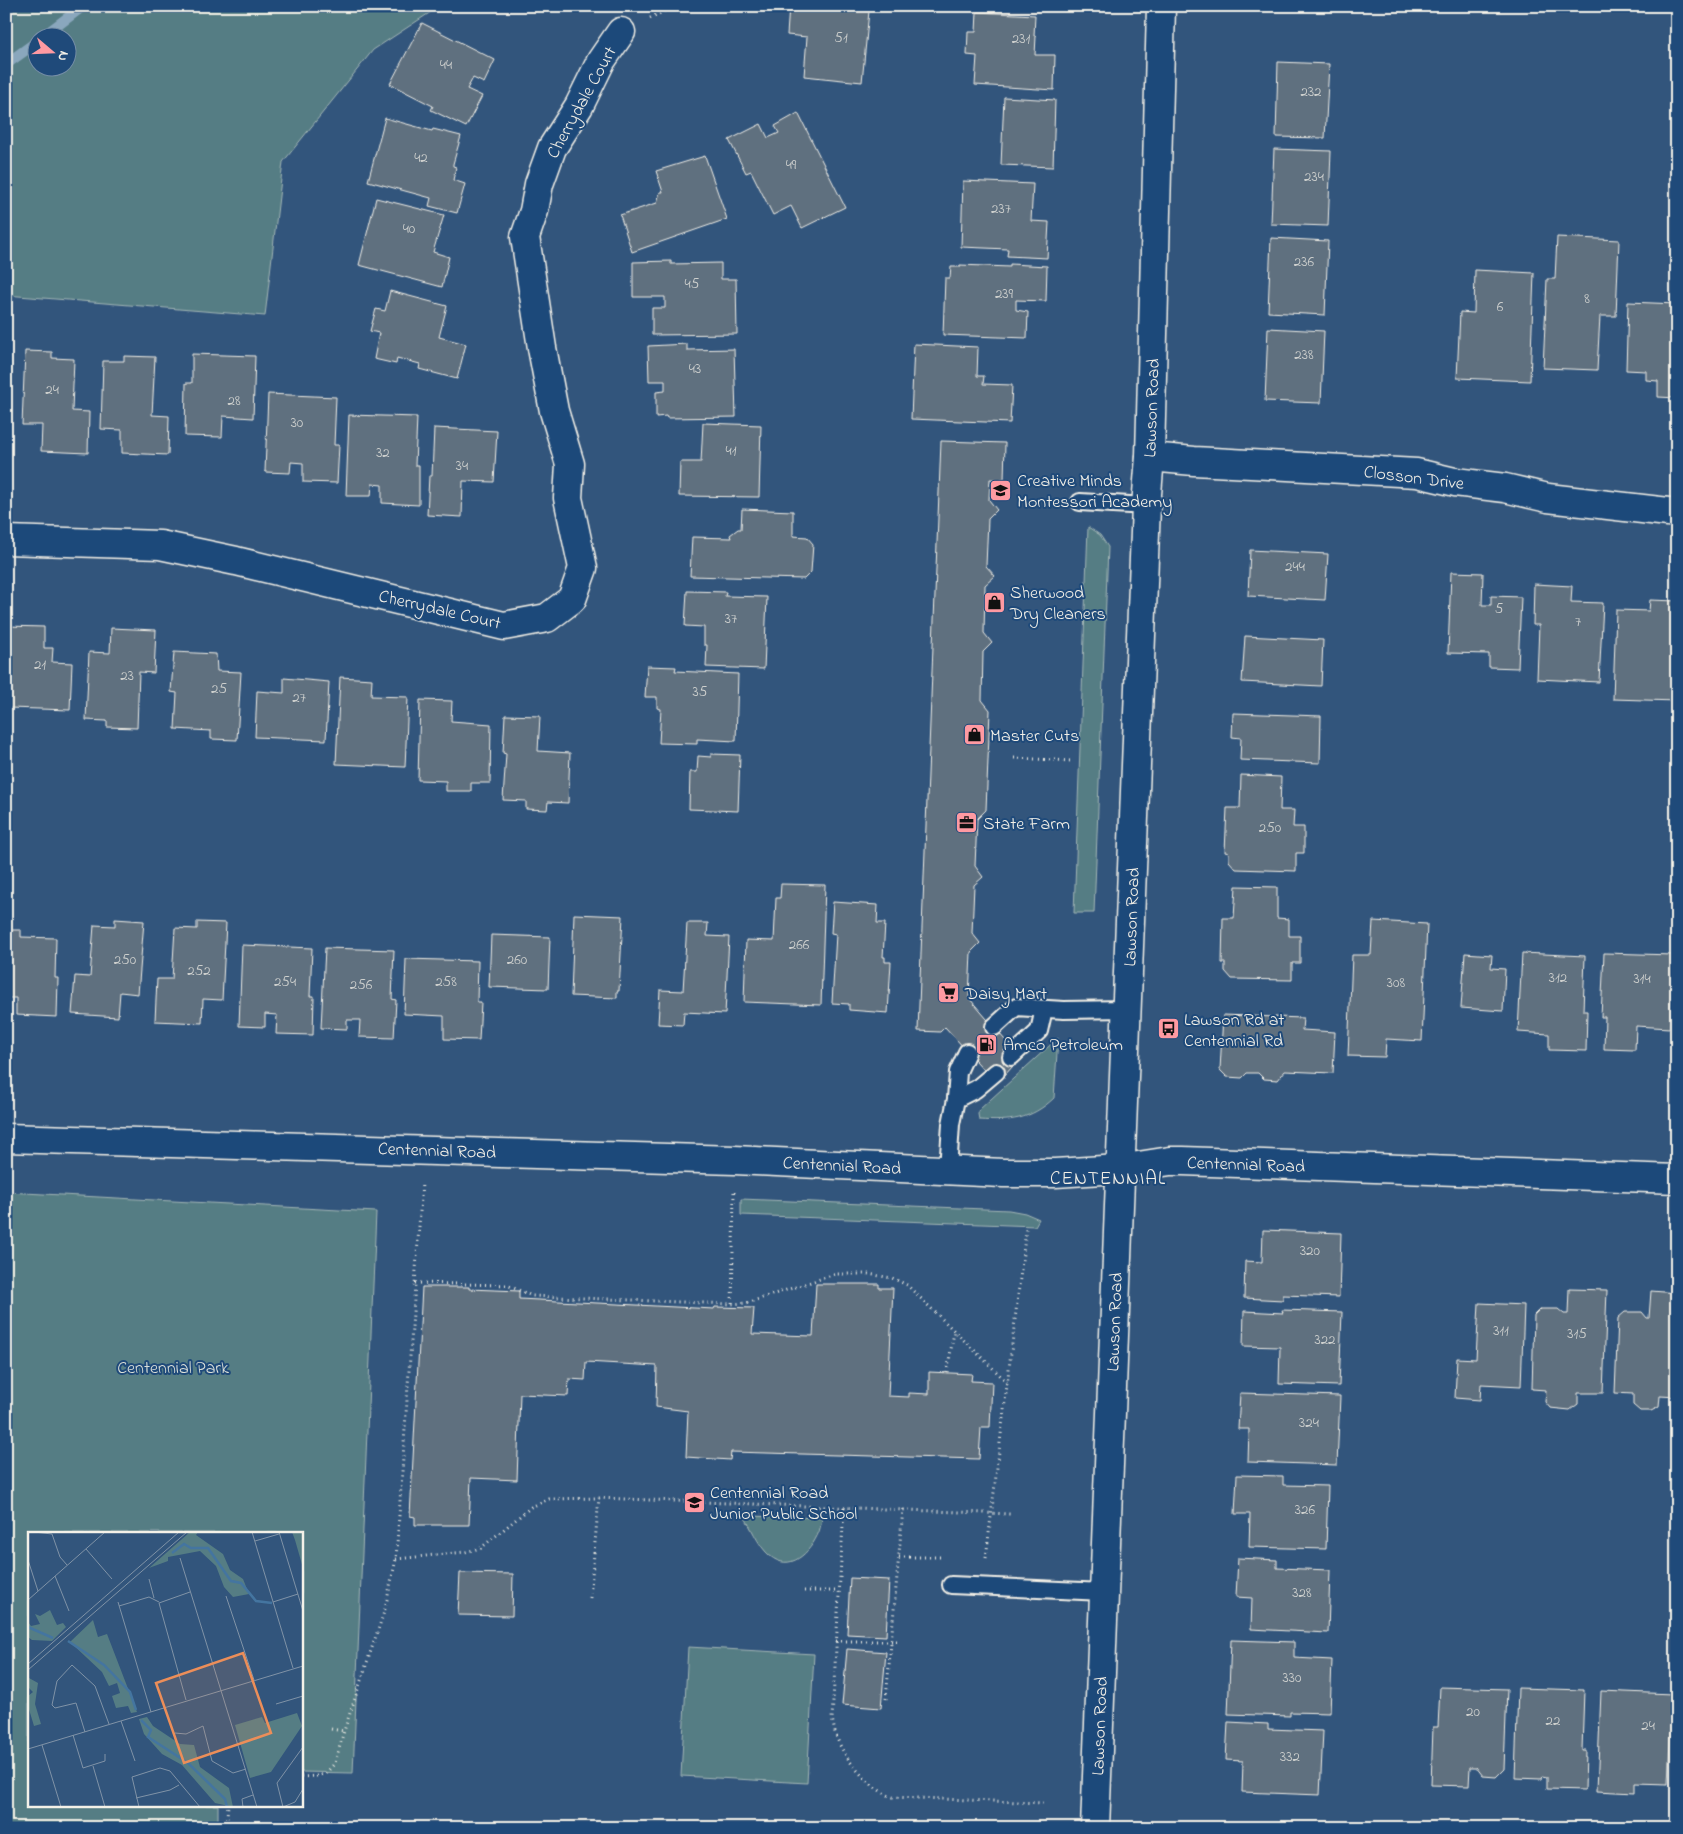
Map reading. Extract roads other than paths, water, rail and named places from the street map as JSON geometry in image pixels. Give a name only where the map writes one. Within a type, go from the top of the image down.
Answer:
[{"type":"street","name":"Lawson Road","points":[[1095,1828],[1119,1169],[1124,1096],[1146,506],[1150,456],[1161,6]]},
{"type":"street","name":"Cherrydale Court","points":[[6,540],[160,545],[504,626],[547,618],[563,607],[572,599],[583,568],[568,498],[570,464],[554,411],[525,237],[534,211],[539,184],[552,148],[579,106],[602,61],[621,32]]},
{"type":"street","name":"Closson Drive","points":[[1150,456],[1194,461],[1417,473],[1455,482],[1504,488],[1548,498],[1677,512]]},
{"type":"street","name":"Centennial Road","points":[[6,1138],[735,1160],[1055,1173],[1119,1169],[1183,1161],[1677,1179]]},
{"type":"lane","points":[[1080,502],[1146,506]]},
{"type":"lane","points":[[994,1027],[1016,1007],[1064,1010],[1127,1009]]},
{"type":"lane","points":[[1011,1057],[1039,1031],[1044,1009]]},
{"type":"lane","points":[[948,1170],[951,1124],[956,1100],[958,1072],[967,1052]]},
{"type":"lane","points":[[956,1100],[976,1089],[996,1072]]},
{"type":"lane","points":[[951,1585],[1104,1592]]},
{"type":"waterway","points":[[54,28],[83,6]]},
{"type":"waterway","points":[[6,64],[28,48]]},
{"type":"place","name":"Creative Minds Montessori Academy","points":[[1001,490]]},
{"type":"place","name":"Sherwood Dry Cleaners","points":[[994,602]]},
{"type":"place","name":"Master Cuts","points":[[974,735]]},
{"type":"place","name":"State Farm","points":[[967,823]]},
{"type":"place","name":"Daisy Mart","points":[[949,993]]},
{"type":"place","name":"Lawson Rd at Centennial Rd","points":[[1168,1029]]},
{"type":"place","name":"Amco Petroleum","points":[[987,1044]]},
{"type":"place","name":"Centennial Road Junior Public School","points":[[694,1502]]},
{"type":"district","name":"CENTENNIAL","points":[[1108,1177]]},
{"type":"park label","name":"Centennial Park","points":[[173,1367]]}]
